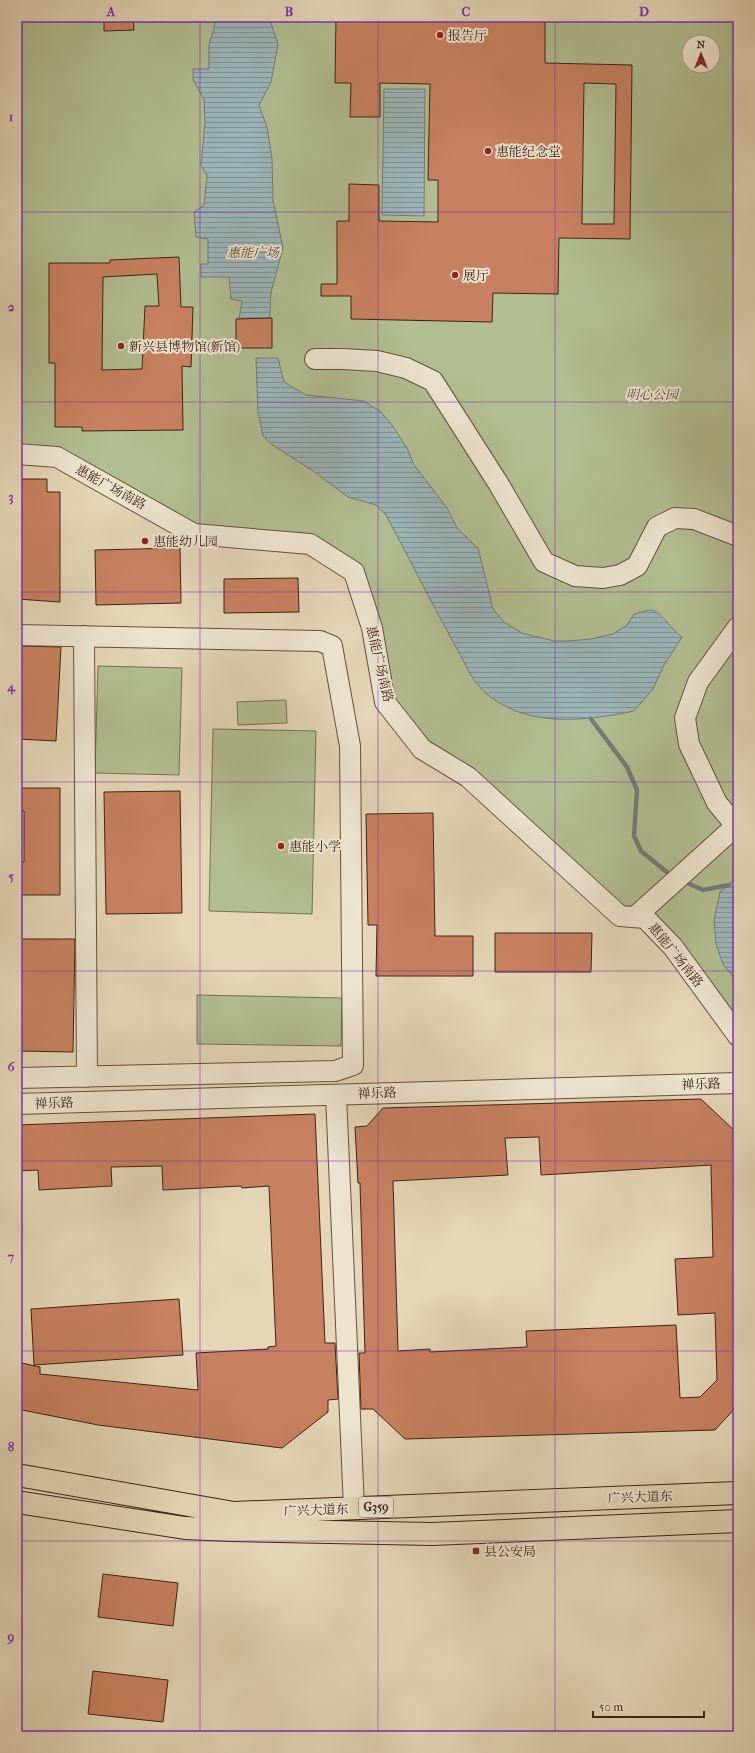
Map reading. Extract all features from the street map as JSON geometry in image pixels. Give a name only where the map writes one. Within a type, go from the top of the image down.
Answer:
[{"type":"highway","name":"广兴大道东","points":[[17,1475],[234,1513],[738,1493]]},
{"type":"highway","name":"广兴大道东","points":[[17,1502],[185,1528],[239,1530],[432,1534],[738,1520]]},
{"type":"street","points":[[315,359],[377,361],[406,368],[432,381],[498,483],[544,562],[575,576],[603,578],[620,575],[637,566],[657,528],[675,518],[694,519],[738,536]]},
{"type":"street","name":"惠能广场南路","points":[[17,454],[57,457],[194,534],[310,544],[354,572],[372,628],[386,702],[422,749],[468,777],[620,916],[645,918],[673,947],[738,1036]]},
{"type":"street","points":[[635,917],[736,826],[717,803],[689,744],[685,718],[698,682],[738,627]]},
{"type":"street","points":[[17,635],[320,641],[332,646],[350,746],[353,1065],[335,1071],[17,1078]]},
{"type":"street","points":[[84,636],[87,1077]]},
{"type":"street","name":"禅乐路","points":[[17,1104],[738,1083]]},
{"type":"street","points":[[336,1095],[354,1508]]},
{"type":"green space","name":"惠能广场","points":[[17,17],[738,17],[738,1036],[645,918],[620,916],[422,749],[385,702],[354,572],[310,544],[194,534],[57,457],[17,454]]},
{"type":"green space","points":[[98,666],[182,668],[179,775],[95,773]]},
{"type":"green space","points":[[286,700],[287,723],[238,725],[237,702]]},
{"type":"green space","points":[[213,729],[316,731],[312,914],[209,911]]},
{"type":"green space","points":[[197,995],[342,998],[341,1046],[197,1044]]},
{"type":"water","points":[[217,17],[269,17],[278,44],[271,82],[259,105],[267,127],[272,158],[273,200],[283,248],[271,292],[269,332],[239,319],[242,301],[231,299],[229,277],[201,277],[201,264],[208,264],[208,239],[196,237],[194,212],[204,205],[207,176],[201,165],[205,123],[204,99],[193,80],[193,69],[209,69],[209,45]]},
{"type":"water","points":[[384,89],[425,89],[424,216],[382,215]]},
{"type":"water","points":[[256,358],[278,358],[284,382],[306,395],[364,401],[381,412],[392,425],[407,448],[414,465],[447,508],[457,528],[478,548],[493,609],[504,622],[522,633],[554,641],[568,641],[591,639],[613,634],[627,625],[634,614],[650,610],[658,613],[682,637],[664,665],[653,689],[634,711],[588,718],[555,719],[524,714],[497,702],[486,693],[473,679],[386,515],[376,505],[348,497],[313,471],[271,444],[263,436],[258,412]]},
{"type":"water","points":[[738,876],[738,983],[723,964],[716,944],[714,920],[720,892]]},
{"type":"building","points":[[104,17],[133,17],[134,30],[104,31]]},
{"type":"building","points":[[336,17],[545,17],[545,63],[632,65],[630,239],[559,238],[558,294],[493,293],[492,322],[351,319],[351,296],[321,296],[321,284],[337,284],[337,221],[349,221],[349,184],[379,185],[379,221],[438,222],[438,180],[428,180],[430,84],[380,83],[380,117],[350,117],[351,83],[335,83]],"holes":[[[584,83],[616,84],[614,224],[582,224]]]},
{"type":"building","points":[[179,257],[181,307],[193,307],[191,367],[182,366],[183,430],[82,431],[82,427],[55,427],[55,363],[49,363],[49,263],[110,263],[110,260]],"holes":[[[157,274],[159,306],[145,306],[142,369],[102,370],[103,277]]]},
{"type":"building","points":[[272,318],[272,348],[236,348],[236,319]]},
{"type":"building","points":[[17,479],[47,479],[47,492],[60,492],[60,602],[17,599]]},
{"type":"building","points":[[180,548],[181,603],[96,605],[95,550]]},
{"type":"building","points":[[298,578],[299,612],[224,613],[224,579]]},
{"type":"building","points":[[17,646],[61,647],[56,741],[17,739]]},
{"type":"building","points":[[17,788],[60,788],[60,895],[17,895],[17,862],[24,862],[24,811],[17,811]]},
{"type":"building","points":[[180,791],[182,913],[106,914],[104,792]]},
{"type":"building","points":[[433,813],[435,936],[473,936],[473,976],[376,976],[377,925],[368,925],[366,814]]},
{"type":"building","points":[[495,933],[592,933],[591,972],[495,972]]},
{"type":"building","points":[[17,939],[75,939],[73,1052],[17,1051]]},
{"type":"building","points":[[701,1099],[738,1134],[738,1405],[715,1430],[405,1439],[373,1409],[361,1409],[359,1353],[365,1353],[360,1183],[358,1183],[355,1127],[367,1126],[383,1108]],"holes":[[[539,1137],[541,1175],[711,1165],[713,1257],[675,1259],[678,1315],[715,1313],[717,1380],[700,1397],[680,1398],[676,1325],[526,1331],[527,1347],[430,1352],[430,1349],[398,1351],[393,1181],[508,1175],[505,1138]]]},
{"type":"building","points":[[315,1114],[325,1343],[335,1343],[338,1399],[328,1400],[328,1412],[282,1448],[98,1425],[17,1409],[17,1362],[40,1367],[40,1374],[198,1390],[196,1353],[268,1349],[268,1347],[276,1346],[269,1186],[163,1190],[162,1166],[111,1167],[112,1186],[39,1190],[38,1170],[17,1171],[17,1125]]},
{"type":"building","points":[[179,1299],[183,1355],[34,1365],[31,1309]]},
{"type":"building","points":[[103,1574],[178,1583],[173,1626],[98,1617]]},
{"type":"building","points":[[93,1671],[168,1680],[163,1722],[88,1714]]},
{"type":"waterway","points":[[591,719],[627,767],[637,790],[634,836],[641,851],[673,876]]},
{"type":"waterway","points":[[683,881],[703,890],[729,885]]},
{"type":"place","name":"报告厅","points":[[440,35]]},
{"type":"place","name":"惠能纪念堂","points":[[488,151]]},
{"type":"place","name":"展厅","points":[[455,275]]},
{"type":"place","name":"新兴县博物馆(新馆)","points":[[121,346]]},
{"type":"place","name":"惠能幼儿园","points":[[145,541]]},
{"type":"place","name":"惠能小学","points":[[281,846]]},
{"type":"place","name":"县公安局","points":[[476,1551]]},
{"type":"park label","name":"明心公园","points":[[652,394]]}]
